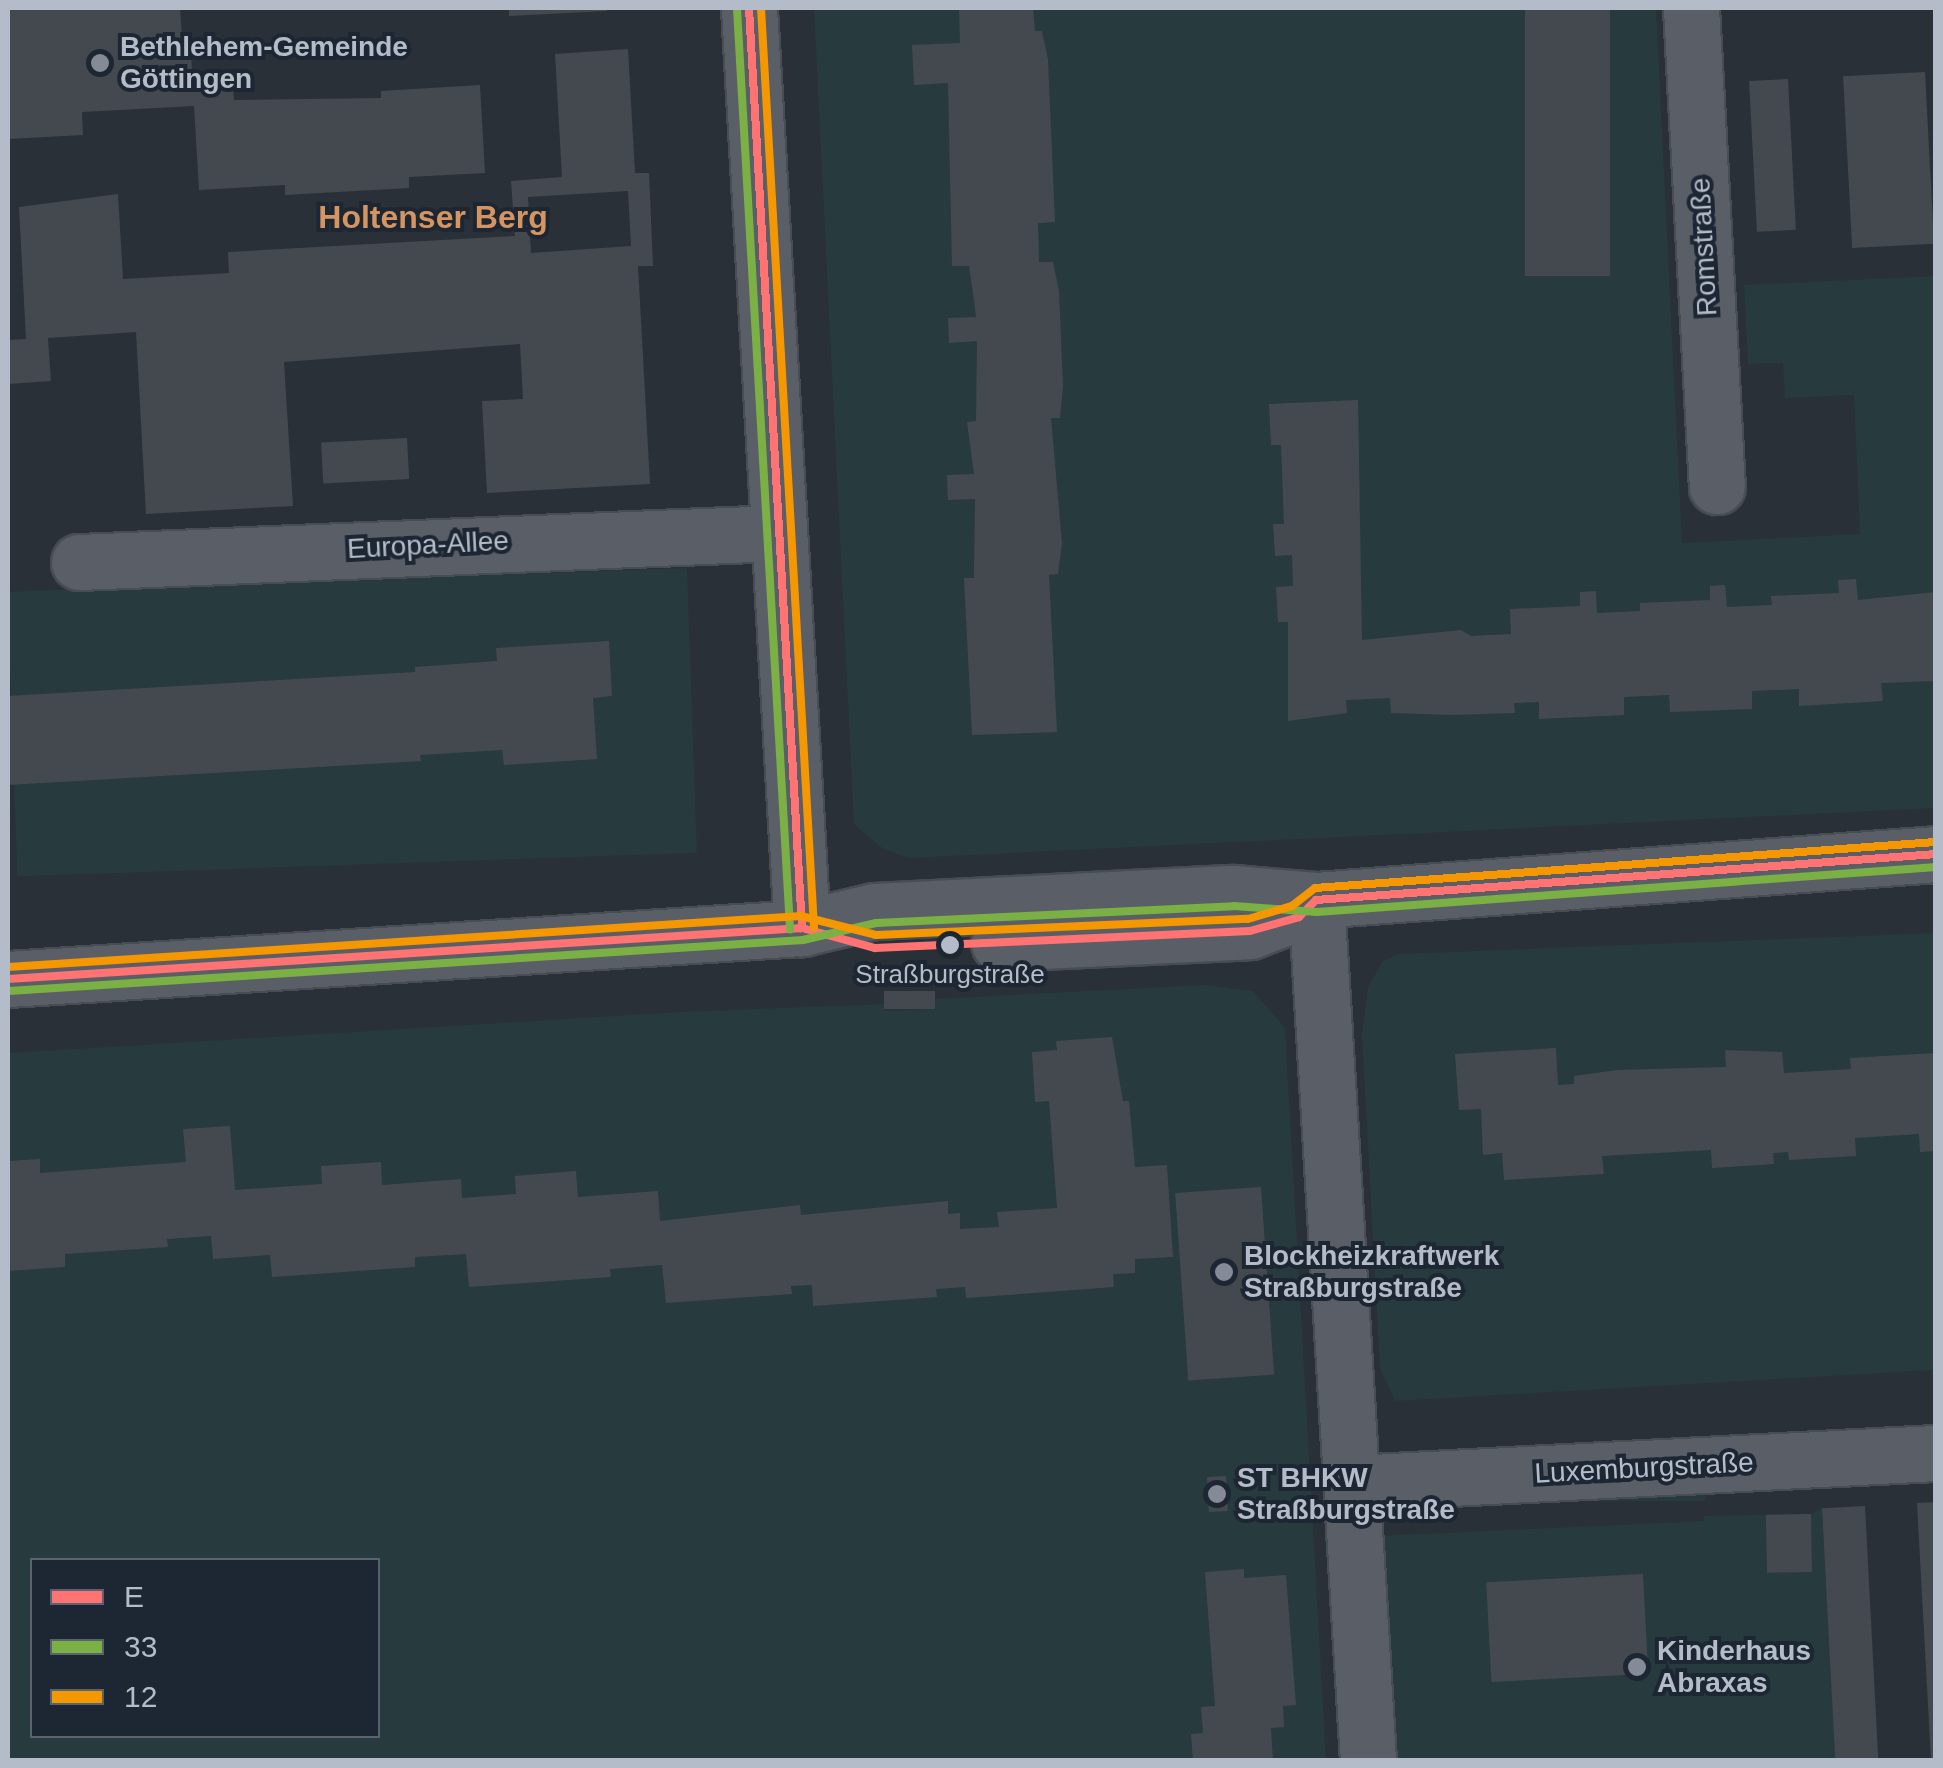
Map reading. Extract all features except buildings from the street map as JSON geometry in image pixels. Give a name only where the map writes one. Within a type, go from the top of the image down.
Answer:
[{"type":"street","points":[[749,8],[802,928]]},
{"type":"street","name":"Romstraße","points":[[1691,8],[1717,486]]},
{"type":"street","name":"Europa-Allee","points":[[79,562],[777,533]]},
{"type":"street","points":[[8,979],[802,928],[874,911],[1234,893],[1316,900],[1936,854]]},
{"type":"street","points":[[1316,900],[1368,1760]]},
{"type":"street","name":"Luxemburgstraße","points":[[1353,1484],[1936,1453]]},
{"type":"green space","points":[[814,8],[1656,8],[1682,543],[1860,534],[1854,395],[1785,398],[1783,363],[1748,364],[1744,285],[1935,276],[1935,808],[909,858],[882,848],[854,824]]},
{"type":"green space","points":[[687,568],[697,853],[17,877],[8,592]]},
{"type":"green space","points":[[1935,933],[1935,1370],[1395,1401],[1380,1368],[1362,1035],[1368,987],[1383,961],[1398,954]]},
{"type":"green space","points":[[1204,985],[1253,991],[1285,1028],[1326,1760],[8,1760],[8,1053],[681,1012],[884,1004],[885,1011],[934,1009],[934,999]]},
{"type":"green space","points":[[1393,1487],[1705,1487],[1705,1501],[1393,1501]]},
{"type":"green space","name":"Kinderhaus Abraxas","points":[[1822,1508],[1836,1760],[1390,1760],[1377,1536],[1704,1521],[1704,1516],[1811,1514]]},
{"type":"transit line","name":"E","points":[[749,8],[802,928]]},
{"type":"transit line","name":"12","points":[[761,8],[814,927]]},
{"type":"transit line","name":"33","points":[[737,9],[790,929]]},
{"type":"transit line","name":"12","points":[[8,967],[801,916],[876,935],[1248,919],[1292,906],[1315,888],[1935,842]]},
{"type":"transit line","name":"E","points":[[8,979],[802,928],[875,948],[1250,931],[1299,917],[1316,900],[1936,854]]},
{"type":"transit line","name":"33","points":[[9,991],[803,940],[876,923],[1234,906],[1317,912],[1936,867]]},
{"type":"place","name":"Bethlehem-Gemeinde Göttingen","points":[[100,63]]},
{"type":"place","name":"Straßburgstraße","points":[[950,945]]},
{"type":"place","name":"Blockheizkraftwerk Straßburgstraße","points":[[1224,1272]]},
{"type":"place","name":"ST BHKW Straßburgstraße","points":[[1217,1494]]},
{"type":"place","name":"Kinderhaus Abraxas","points":[[1637,1667]]},
{"type":"district","name":"Holtenser Berg","points":[[433,217]]}]
